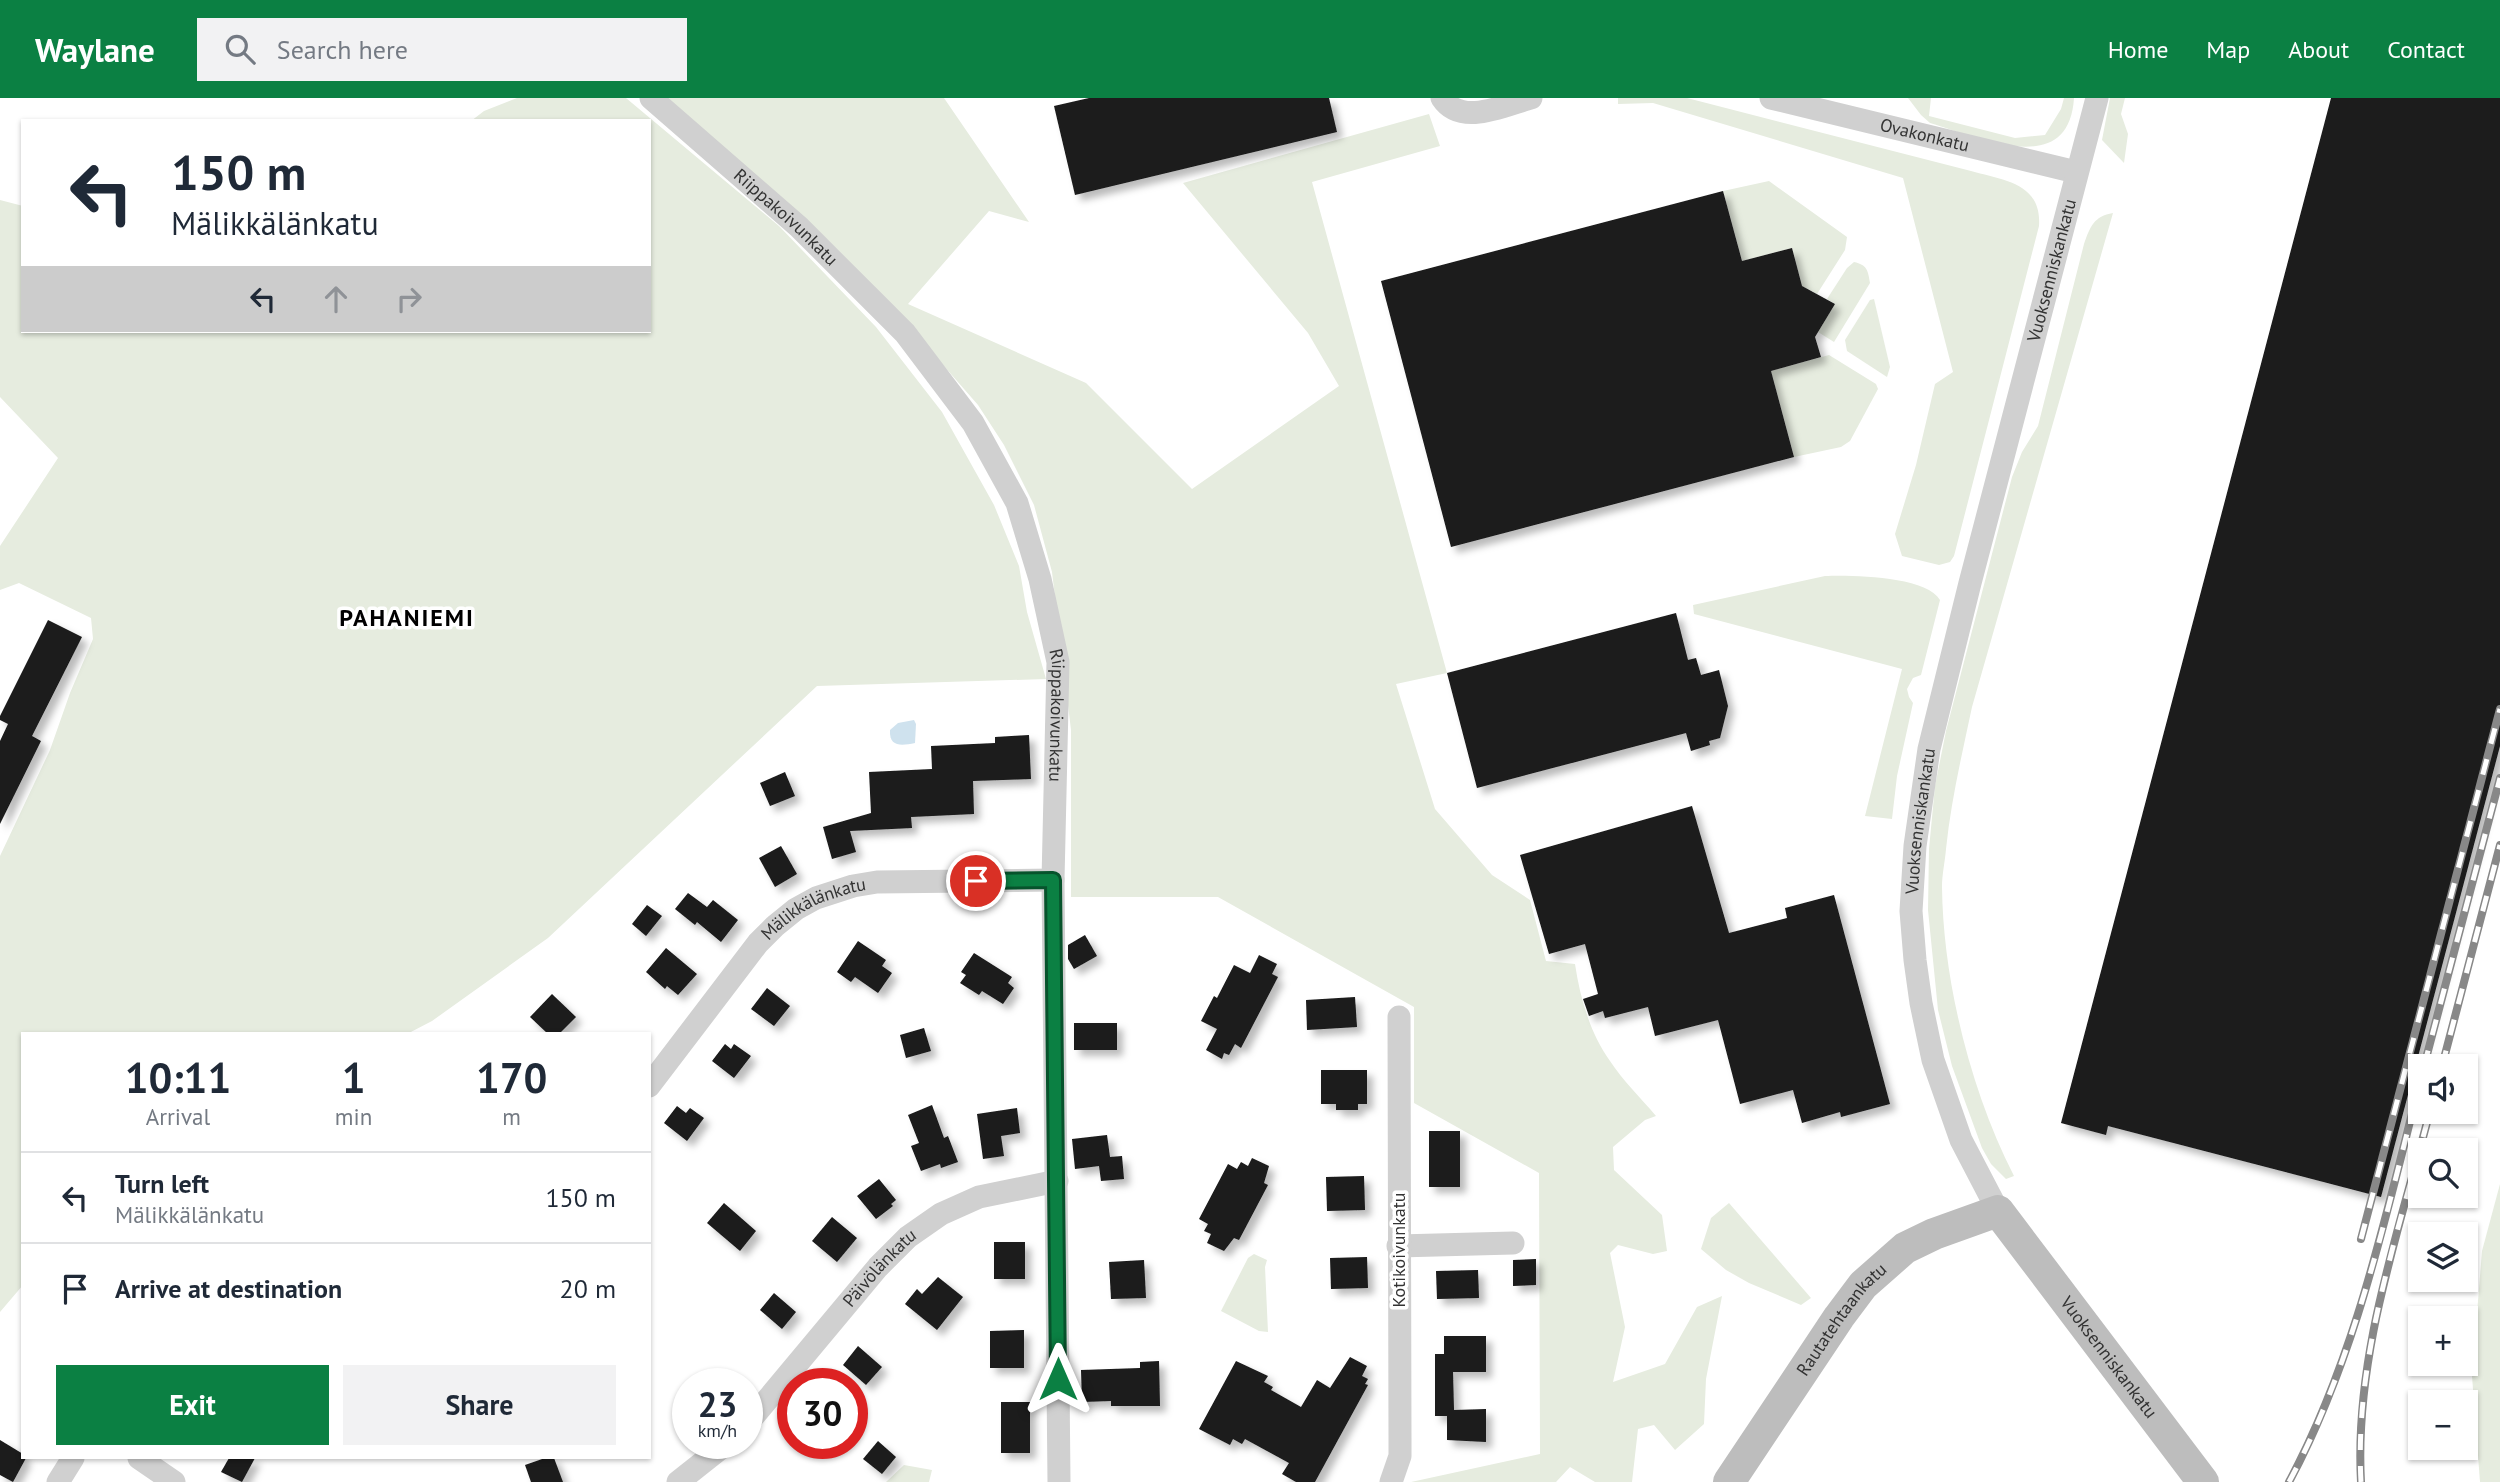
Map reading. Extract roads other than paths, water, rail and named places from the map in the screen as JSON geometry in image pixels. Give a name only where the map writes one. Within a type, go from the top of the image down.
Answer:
[{"type":"street","name":"Riippakoivunkatu","points":[[651,98],[799,227],[905,333],[973,423],[1017,503],[1040,579],[1058,662],[1053,880],[1059,1482]]},
{"type":"street","points":[[1442,98],[1454,110],[1467,113],[1531,98]]},
{"type":"street","name":"Ovakonkatu","points":[[1771,98],[2076,172]]},
{"type":"street","name":"Vuoksenniskankatu","points":[[2097,98],[1929,749],[1913,871],[1911,911],[1921,1003],[1933,1060],[1961,1140],[1998,1211],[2203,1482]]},
{"type":"street","name":"Mälikkälänkatu","points":[[651,1083],[758,943],[796,909],[816,898],[853,886],[877,882],[1053,880]]},
{"type":"street","name":"Kotikoivunkatu","points":[[1391,1482],[1399,1456],[1399,1017]]},
{"type":"street","name":"Päivölänkatu","points":[[763,1405],[878,1267],[908,1237],[941,1214],[974,1199],[1057,1181]]},
{"type":"street","name":"Rautatehtaankatu","points":[[1728,1482],[1863,1285],[1905,1248],[1934,1234],[1998,1211]]},
{"type":"street","points":[[1398,1246],[1513,1243]]},
{"type":"street","points":[[58,1482],[72,1459]]},
{"type":"street","points":[[140,1459],[174,1482]]},
{"type":"street","points":[[678,1482],[707,1459]]},
{"type":"water","points":[[914,720],[915,743],[901,745],[892,740],[890,730],[898,723]]},
{"type":"railway","points":[[2361,1239],[2500,709]]},
{"type":"railway","points":[[2427,1054],[2500,778]]},
{"type":"railway","points":[[2445,1054],[2500,845]]},
{"type":"railway","points":[[2289,1482],[2333,1386],[2351,1336],[2367,1286],[2409,1124]]},
{"type":"railway","points":[[2361,1482],[2364,1388],[2372,1341],[2381,1294],[2426,1124]]},
{"type":"district","name":"PAHANIEMI","points":[[407,618]]}]
